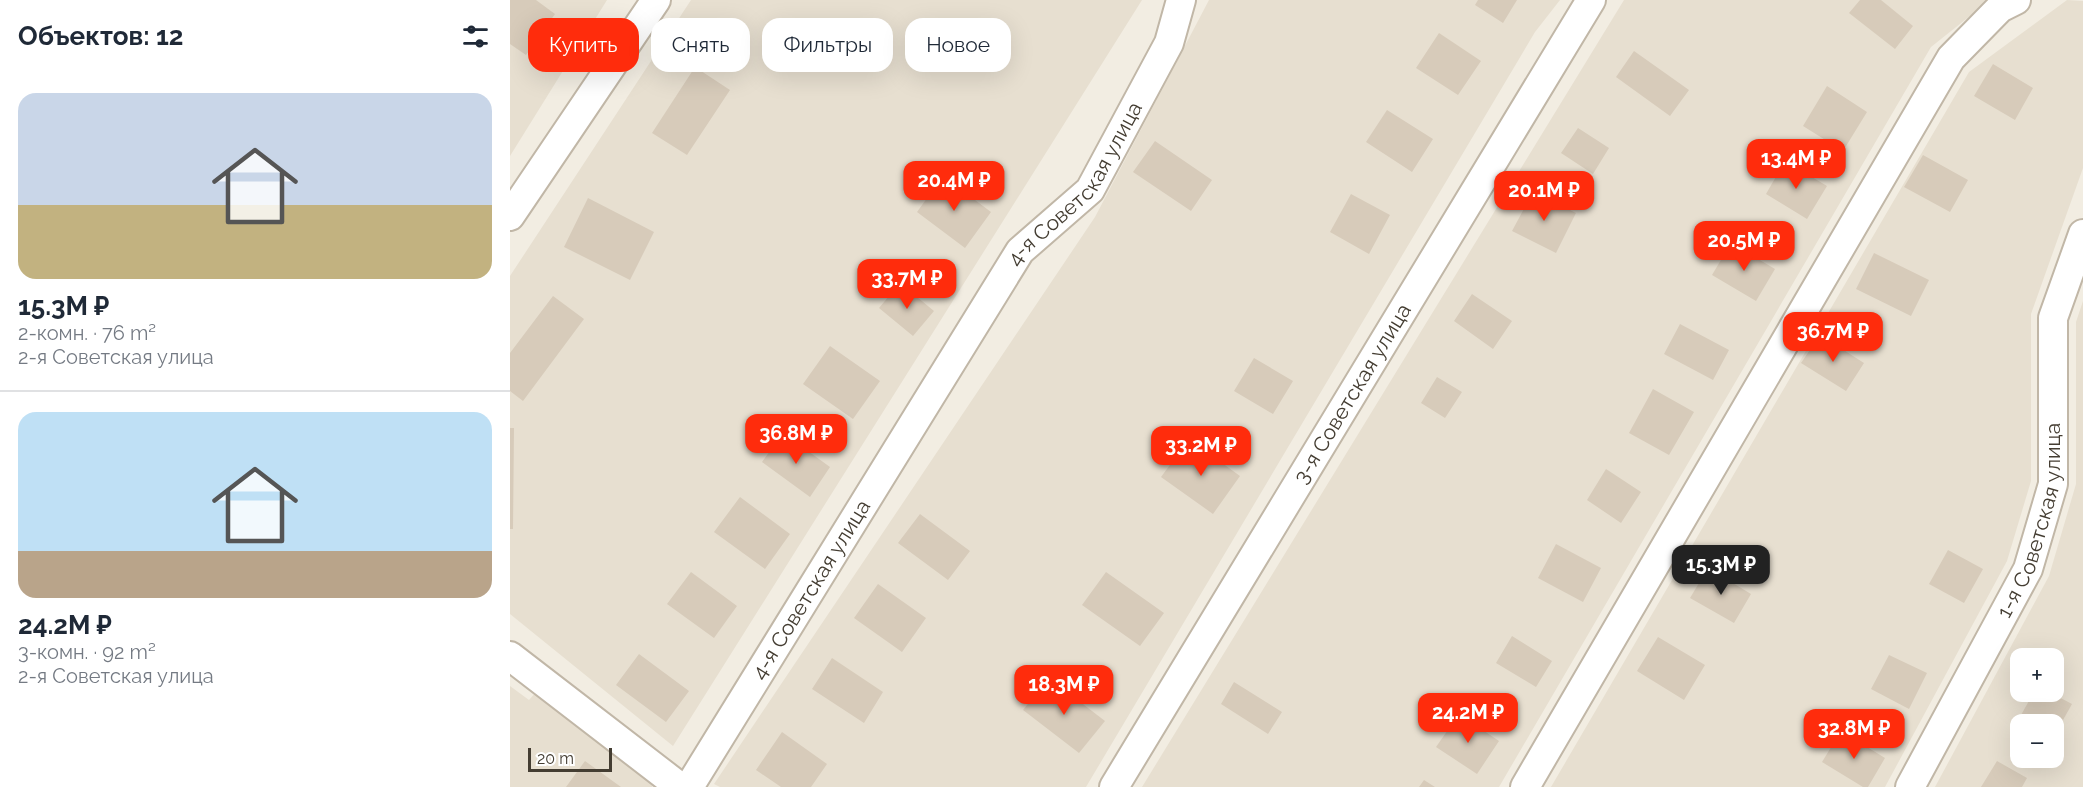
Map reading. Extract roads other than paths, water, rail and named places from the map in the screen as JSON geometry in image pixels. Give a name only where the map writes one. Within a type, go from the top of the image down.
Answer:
[{"type":"street","points":[[510,216],[656,0]]},
{"type":"street","name":"4-я Советская улица","points":[[689,787],[1020,251],[1090,190],[1169,43],[1181,0]]},
{"type":"street","name":"3-я Советская улица","points":[[1114,787],[1591,0]]},
{"type":"street","points":[[1525,787],[1951,58],[2000,8],[2016,0]]},
{"type":"street","name":"1-я Советская улица","points":[[1910,787],[2028,570],[2053,484],[2053,318],[2083,234]]},
{"type":"street","points":[[510,656],[680,787]]}]
